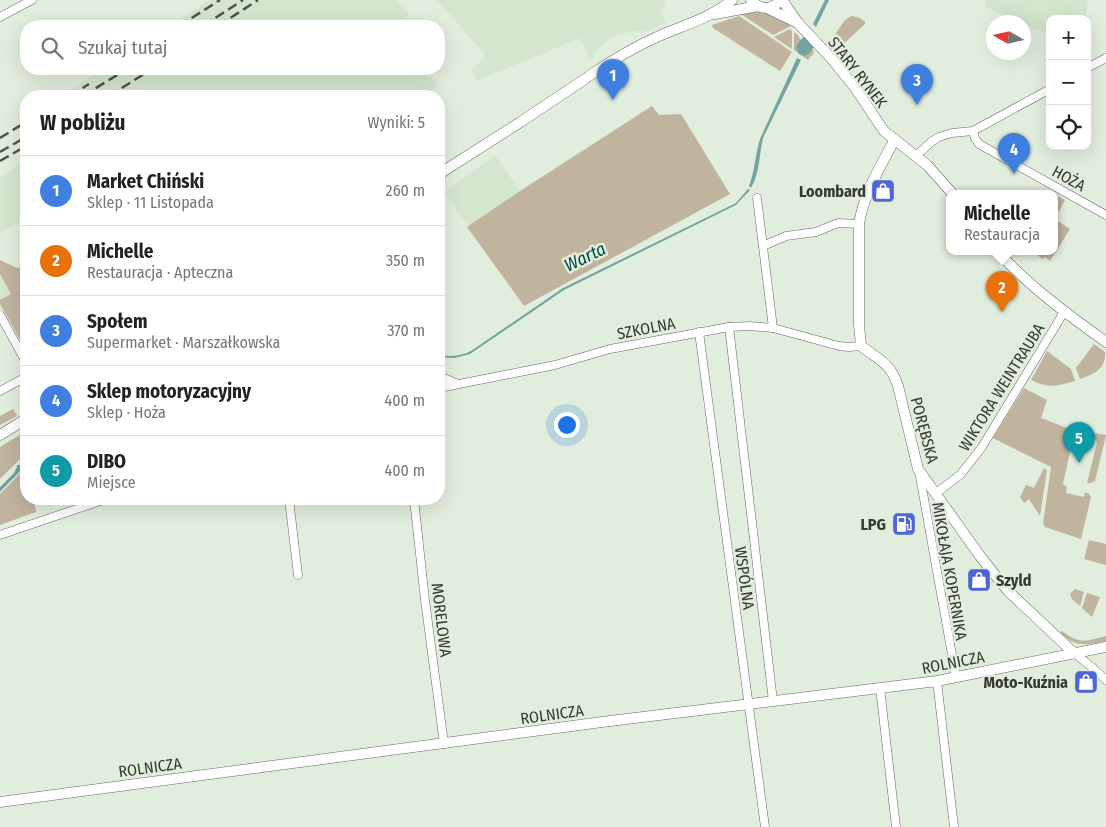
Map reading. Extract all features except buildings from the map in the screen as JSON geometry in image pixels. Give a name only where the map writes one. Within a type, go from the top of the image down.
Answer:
[{"type":"street","points":[[0,17],[32,0]]},
{"type":"street","points":[[710,15],[732,0]]},
{"type":"street","points":[[445,170],[622,54],[710,15],[759,5],[773,7],[782,0]]},
{"type":"street","name":"STARY RYNEK","points":[[782,0],[801,26],[831,58],[884,131],[926,165],[949,190]]},
{"type":"street","points":[[790,12],[791,0]]},
{"type":"street","name":"STARY RYNEK","points":[[759,5],[801,26]]},
{"type":"street","points":[[1091,66],[1106,58]]},
{"type":"street","points":[[916,156],[931,142],[942,136],[973,131],[1046,91]]},
{"type":"street","name":"HOŻA","points":[[973,131],[979,144],[1106,215]]},
{"type":"street","points":[[862,346],[859,325],[859,224],[866,194],[895,140]]},
{"type":"street","points":[[757,198],[773,328]]},
{"type":"street","points":[[763,246],[786,236],[816,232],[838,223],[859,224]]},
{"type":"street","points":[[1001,255],[1028,282],[1064,312],[1106,342]]},
{"type":"street","name":"WIKTORA WEINTRAUBA","points":[[935,494],[965,469],[982,446],[1064,312]]},
{"type":"street","points":[[0,315],[20,351]]},
{"type":"street","points":[[729,327],[773,700]]},
{"type":"street","name":"SZKOLNA","points":[[458,384],[555,365],[610,349],[729,327],[773,328],[839,346],[862,346]]},
{"type":"street","name":"WSPÓLNA","points":[[699,332],[765,827]]},
{"type":"street","name":"PORĘBSKA","points":[[862,346],[887,365],[895,377],[918,469],[980,556],[1008,591],[1074,653],[1106,680]]},
{"type":"street","points":[[445,379],[458,384]]},
{"type":"street","points":[[0,391],[20,380]]},
{"type":"street","points":[[445,387],[458,384]]},
{"type":"street","points":[[0,435],[20,423]]},
{"type":"street","name":"MIKOŁAJA KOPERNIKA","points":[[918,469],[956,677]]},
{"type":"street","points":[[0,535],[88,505]]},
{"type":"street","points":[[290,505],[298,575]]},
{"type":"street","name":"MORELOWA","points":[[415,505],[444,744]]},
{"type":"street","name":"ROLNICZA","points":[[0,802],[602,722],[937,681],[1106,646]]},
{"type":"street","points":[[937,681],[954,827]]},
{"type":"street","points":[[880,688],[896,827]]},
{"type":"shaded area","points":[[210,0],[396,0],[409,15],[404,20],[178,20]]},
{"type":"shaded area","points":[[437,0],[663,0],[666,7],[660,9],[666,23],[646,32],[640,30],[617,35],[608,40],[597,50],[594,58],[589,60],[580,38],[476,81],[471,70],[486,56]]},
{"type":"shaded area","points":[[986,0],[1088,0],[1086,15],[1046,15],[1046,33],[1031,27],[1031,15],[1003,15],[985,7]]},
{"type":"shaded area","points":[[753,12],[773,16],[791,26],[773,35],[739,13]]},
{"type":"shaded area","points":[[739,16],[792,52],[780,71],[713,28],[712,25]]},
{"type":"shaded area","points":[[852,16],[860,18],[865,24],[835,50],[830,43],[842,24]]},
{"type":"shaded area","points":[[790,29],[792,31],[792,49],[774,37]]},
{"type":"shaded area","points":[[794,32],[799,36],[806,48],[809,47],[814,51],[808,60],[794,50]]},
{"type":"shaded area","points":[[94,75],[429,75],[438,85],[433,90],[70,90]]},
{"type":"shaded area","points":[[652,106],[659,115],[681,114],[730,194],[524,306],[467,227]]},
{"type":"shaded area","points":[[495,155],[520,191],[468,226],[445,192]]},
{"type":"shaded area","points":[[20,165],[20,222],[0,233],[0,177]]},
{"type":"shaded area","points":[[1058,196],[1065,200],[1058,213]]},
{"type":"shaded area","points":[[1058,221],[1070,229],[1058,248]]},
{"type":"shaded area","points":[[1038,255],[1054,255],[1050,261],[1045,257],[1042,259]]},
{"type":"shaded area","points":[[0,260],[17,268],[20,267],[20,339],[0,304],[0,300],[11,294],[0,274]]},
{"type":"shaded area","points":[[0,274],[11,294],[0,300]]},
{"type":"shaded area","points":[[1094,344],[1105,352],[1103,363],[1094,373],[1080,379],[1076,368]]},
{"type":"shaded area","points":[[1047,351],[1071,369],[1075,381],[1053,386],[1043,385],[1031,380]]},
{"type":"shaded area","points":[[1024,388],[1047,400],[1041,418],[1067,428],[1070,433],[1069,442],[1072,443],[1063,484],[1067,487],[1066,493],[1084,497],[1085,492],[1091,497],[1081,539],[1045,527],[1043,524],[1051,467],[993,438]]},
{"type":"shaded area","points":[[13,409],[17,416],[0,425],[0,416]]},
{"type":"shaded area","points":[[1078,431],[1106,435],[1095,481],[1091,483],[1087,483],[1097,443],[1096,440]]},
{"type":"shaded area","points":[[20,435],[20,459],[0,479],[0,447]]},
{"type":"shaded area","points":[[1044,468],[1047,470],[1040,516],[1029,499],[1024,503],[1020,497],[1026,485],[1034,488]]},
{"type":"shaded area","points":[[20,473],[20,505],[35,505],[36,512],[0,525],[0,494]]},
{"type":"shaded area","points":[[1089,540],[1106,544],[1106,565],[1084,559]]},
{"type":"shaded area","points":[[1075,589],[1084,592],[1080,606],[1072,599],[1070,594]]},
{"type":"shaded area","points":[[1087,593],[1100,597],[1092,617],[1082,608]]},
{"type":"shaded area","points":[[1062,631],[1083,641],[1106,636],[1106,641],[1087,644],[1077,643],[1066,638],[1060,633]]},
{"type":"water","points":[[825,0],[829,0],[816,27],[813,24]]},
{"type":"water","points":[[797,58],[801,60],[763,138],[758,170],[751,188],[749,186],[760,139]]},
{"type":"water","points":[[748,189],[750,190],[736,205],[564,290],[470,354],[454,358],[445,357],[445,356],[455,356],[471,351],[563,288],[736,203]]},
{"type":"water","points":[[17,465],[20,465],[20,471],[0,492],[0,487],[14,473]]},
{"type":"waterway","name":"Warta","points":[[804,48],[807,44]]},
{"type":"railway","points":[[188,20],[220,0]]},
{"type":"railway","points":[[212,20],[243,0]]},
{"type":"railway","points":[[227,20],[258,0]]},
{"type":"railway","points":[[93,90],[117,75]]},
{"type":"railway","points":[[119,90],[142,75]]},
{"type":"railway","points":[[80,90],[89,84]]},
{"type":"railway","points":[[0,138],[20,126]]},
{"type":"railway","points":[[0,152],[20,140]]},
{"type":"railway","points":[[0,161],[20,149]]},
{"type":"place","name":"Market Chiński","points":[[613,100]]},
{"type":"place","name":"Społem","points":[[917,105]]},
{"type":"place","name":"Sklep motoryzacyjny","points":[[1014,174]]},
{"type":"place","name":"Loombard","points":[[883,191]]},
{"type":"place","name":"Michelle","points":[[1002,312]]},
{"type":"place","name":"DIBO","points":[[1079,463]]},
{"type":"place","name":"LPG","points":[[904,524]]},
{"type":"place","name":"Szyld","points":[[979,580]]},
{"type":"place","name":"Moto-Kuźnia","points":[[1086,682]]}]
